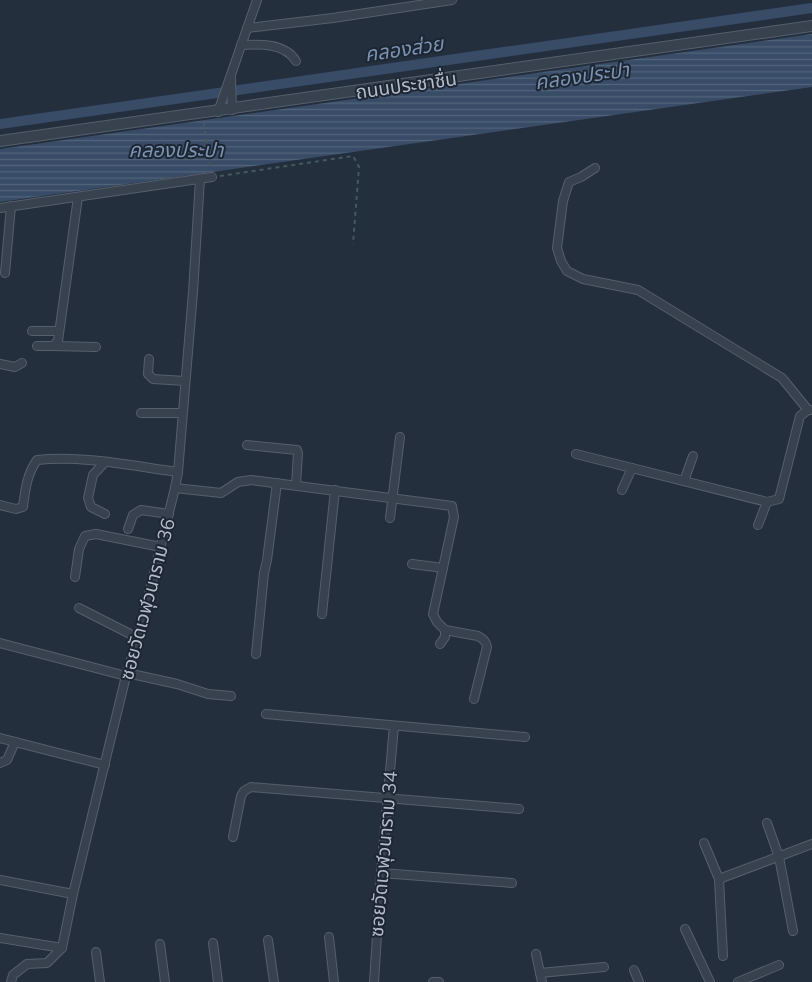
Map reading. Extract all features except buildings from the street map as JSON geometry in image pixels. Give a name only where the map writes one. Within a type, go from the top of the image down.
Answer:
[{"type":"street","points":[[218,112],[257,0]]},
{"type":"street","points":[[248,28],[333,18],[452,0]]},
{"type":"street","name":"ถนนประชาชื่น","points":[[0,141],[218,112],[812,26]]},
{"type":"street","points":[[241,45],[258,44],[277,47],[291,52],[296,60]]},
{"type":"street","points":[[231,75],[232,110]]},
{"type":"street","points":[[576,454],[767,502],[779,499],[800,416],[810,410],[782,378],[638,290],[584,279],[567,271],[561,261],[557,248],[563,200],[568,182],[595,168]]},
{"type":"street","points":[[0,208],[212,176]]},
{"type":"street","name":"ซอยวัดเวฬุวนาราม 36","points":[[62,948],[73,894],[178,472],[200,179]]},
{"type":"street","points":[[53,346],[58,341],[78,197]]},
{"type":"street","points":[[5,273],[11,206]]},
{"type":"street","points":[[32,331],[58,332]]},
{"type":"street","points":[[37,346],[96,347]]},
{"type":"street","points":[[149,359],[148,374],[153,379],[185,382]]},
{"type":"street","points":[[0,364],[15,367],[22,364]]},
{"type":"street","points":[[141,413],[182,414]]},
{"type":"street","points":[[390,518],[400,437]]},
{"type":"street","points":[[247,445],[297,450],[296,485]]},
{"type":"street","points":[[0,505],[16,509],[23,507],[31,469],[37,460],[77,458],[178,472]]},
{"type":"street","points":[[684,481],[691,459]]},
{"type":"street","points":[[104,463],[93,475],[88,498],[91,508],[105,514]]},
{"type":"street","points":[[622,490],[632,468]]},
{"type":"street","points":[[175,488],[221,493],[238,482],[251,480],[452,506],[454,518],[433,614],[437,622],[445,630],[478,636],[486,644],[487,647],[474,699]]},
{"type":"street","points":[[256,654],[264,573],[268,560],[277,483]]},
{"type":"street","points":[[322,614],[336,490]]},
{"type":"street","points":[[758,526],[767,502]]},
{"type":"street","points":[[128,529],[133,514],[141,510],[169,514]]},
{"type":"street","points":[[75,577],[79,549],[85,536],[96,534],[160,547]]},
{"type":"street","points":[[412,564],[443,568]]},
{"type":"street","points":[[79,608],[138,638]]},
{"type":"street","points":[[440,644],[445,630]]},
{"type":"street","points":[[0,643],[127,674],[177,684],[208,694],[231,696]]},
{"type":"street","points":[[266,714],[524,737]]},
{"type":"street","name":"ซอยวัดเวฬุวนาราม 34","points":[[374,982],[381,873],[394,726]]},
{"type":"street","points":[[0,738],[105,765]]},
{"type":"street","points":[[0,763],[7,760],[14,742]]},
{"type":"street","points":[[233,836],[242,796],[248,788],[388,797],[518,809]]},
{"type":"street","points":[[767,823],[779,857],[793,931]]},
{"type":"street","points":[[704,843],[719,879],[723,956]]},
{"type":"street","points":[[719,879],[812,844]]},
{"type":"street","points":[[381,873],[512,883]]},
{"type":"street","points":[[0,880],[73,894]]},
{"type":"street","points":[[685,929],[710,982]]},
{"type":"street","points":[[330,937],[334,982]]},
{"type":"street","points":[[0,938],[62,948]]},
{"type":"street","points":[[268,940],[274,982]]},
{"type":"street","points":[[213,943],[218,982]]},
{"type":"street","points":[[160,944],[165,982]]},
{"type":"street","points":[[11,982],[13,975],[27,964],[46,963],[62,948]]},
{"type":"street","points":[[96,952],[100,982]]},
{"type":"street","points":[[536,954],[542,982]]},
{"type":"street","points":[[738,982],[779,965]]},
{"type":"street","points":[[540,973],[604,966]]},
{"type":"street","points":[[634,970],[639,982]]},
{"type":"street","points":[[432,982],[440,982]]},
{"type":"path","points":[[203,116],[212,176],[353,156],[359,167],[352,244]]},
{"type":"water","name":"คลองประปา","points":[[812,34],[812,87],[0,202],[0,149]]},
{"type":"waterway","name":"คลองส่วย","points":[[0,124],[812,8]]}]
